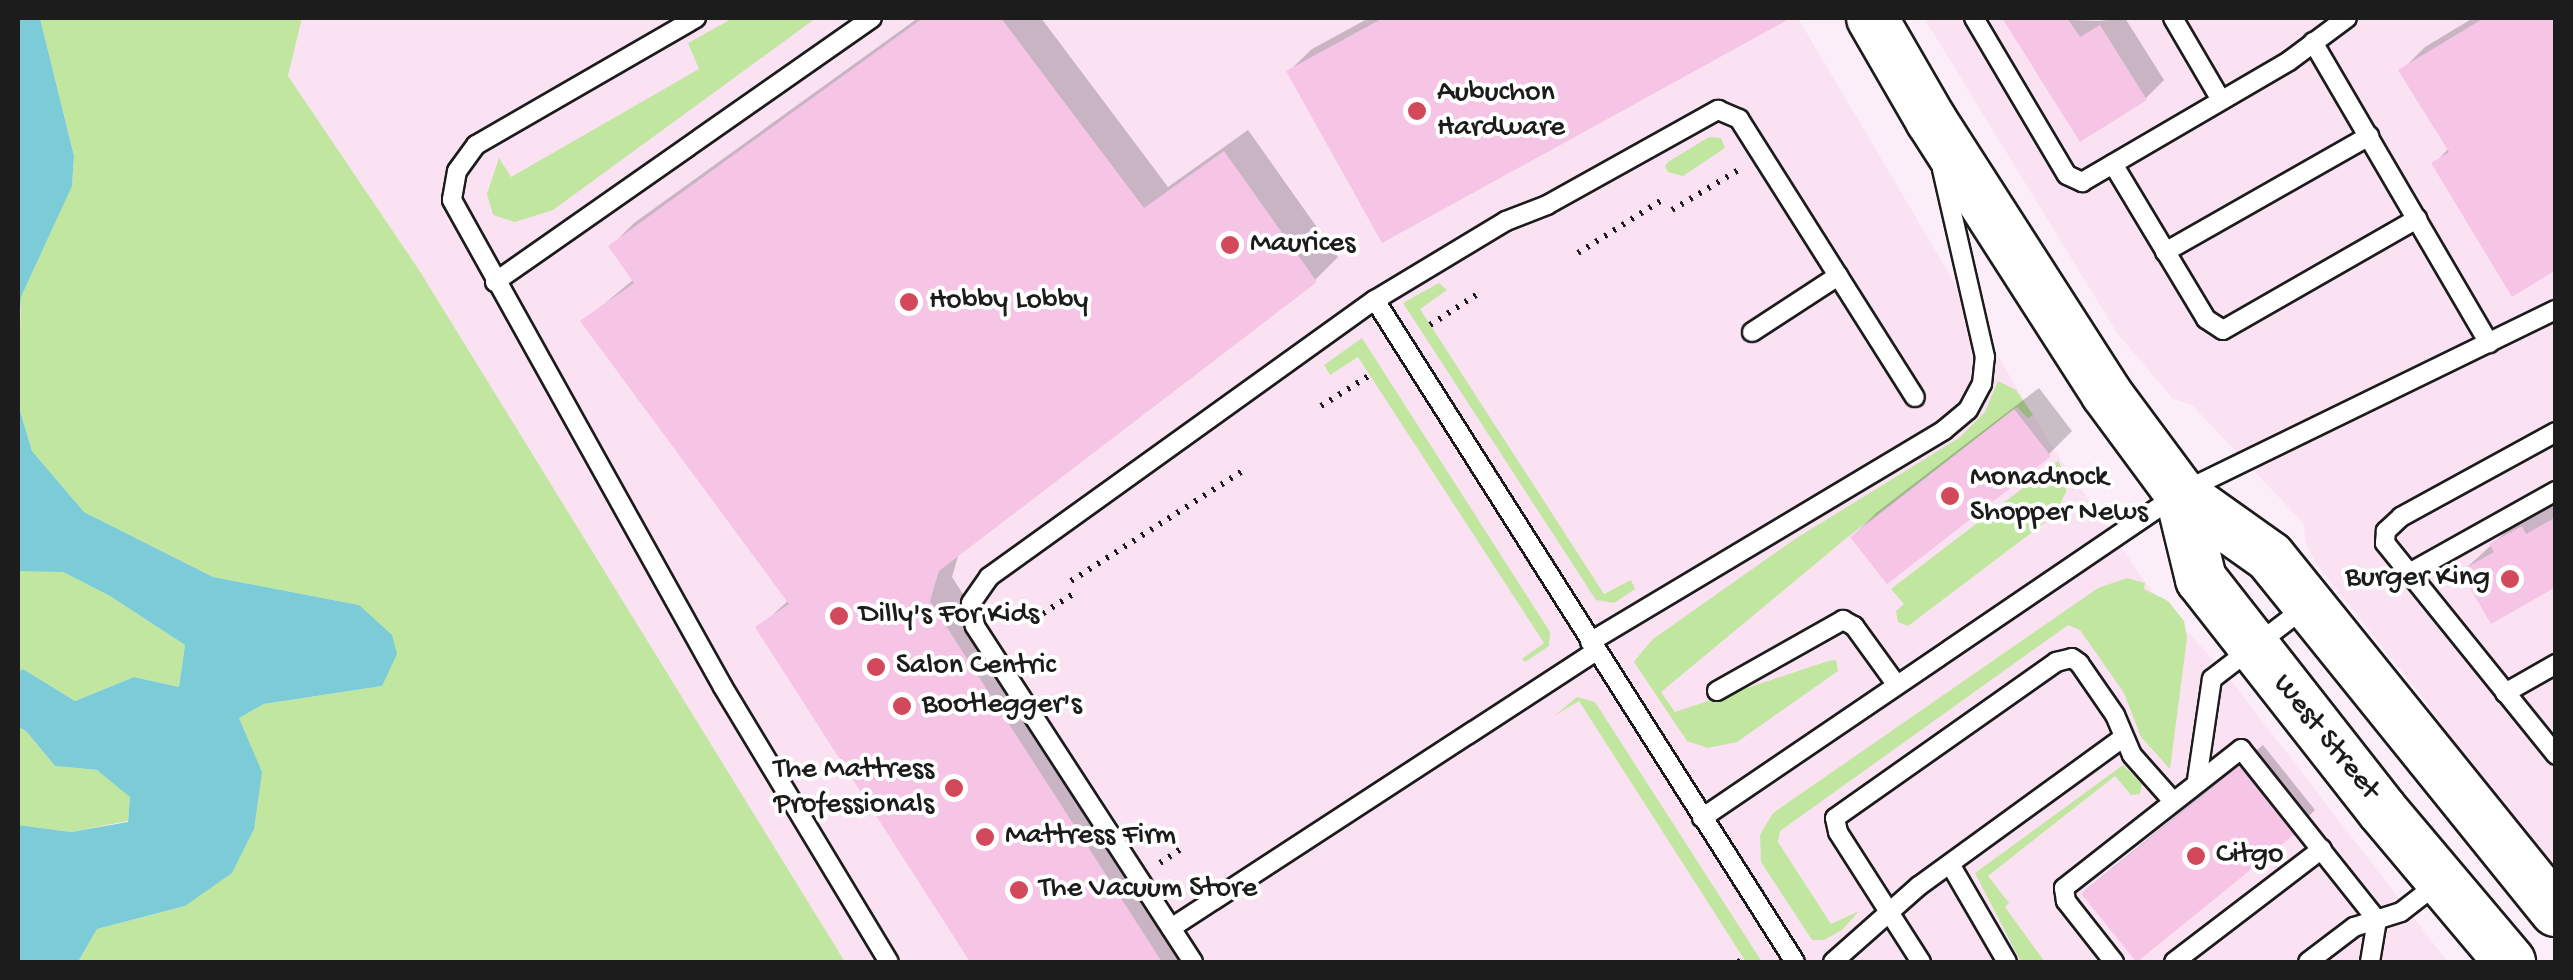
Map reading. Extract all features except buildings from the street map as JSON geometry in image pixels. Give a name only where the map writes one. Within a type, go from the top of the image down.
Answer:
[{"type":"street","name":"West Street","points":[[1872,18],[1931,120],[2106,392],[2180,493],[2270,557],[2556,911]]},
{"type":"street","name":"West Street","points":[[2180,493],[2200,579],[2510,962]]},
{"type":"lane","points":[[696,18],[496,131],[462,161],[452,200],[723,686],[889,962]]},
{"type":"lane","points":[[495,282],[872,18]]},
{"type":"lane","points":[[1974,18],[2066,175],[2082,182],[2221,100],[2346,18]]},
{"type":"lane","points":[[2173,18],[2221,100]]},
{"type":"lane","points":[[2313,42],[2489,343]]},
{"type":"lane","points":[[1193,962],[975,626],[970,603],[989,577],[1375,300],[1506,221],[1547,205],[1710,112],[1726,111],[1739,119],[1915,397]]},
{"type":"lane","points":[[1170,928],[1593,646],[1944,430],[1968,410],[1982,384],[1985,357],[1931,120]]},
{"type":"lane","points":[[2166,252],[2369,136]]},
{"type":"lane","points":[[2113,164],[2206,319],[2223,330],[2417,219]]},
{"type":"lane","points":[[1752,332],[1838,276]]},
{"type":"lane","points":[[1375,300],[1795,962]]},
{"type":"lane","points":[[1702,818],[2180,493],[2556,310]]},
{"type":"lane","points":[[2556,432],[2400,518],[2386,531],[2385,544],[2556,754]]},
{"type":"lane","points":[[2409,573],[2556,491]]},
{"type":"lane","points":[[2198,780],[2207,688],[2217,674],[2308,605]]},
{"type":"lane","points":[[1717,691],[1843,620],[1854,626],[1896,684]]},
{"type":"lane","points":[[1921,962],[1833,824],[1840,813],[2065,658],[2079,663],[2116,715],[2132,755],[2172,800]]},
{"type":"lane","points":[[2506,692],[2556,664]]},
{"type":"lane","points":[[1833,962],[1950,864],[2123,738]]},
{"type":"lane","points":[[2114,962],[2066,901],[2064,888],[2234,751],[2247,752],[2376,920],[2370,962]]},
{"type":"lane","points":[[2174,962],[2322,849]]},
{"type":"lane","points":[[1950,864],[2007,962]]},
{"type":"lane","points":[[2308,962],[2354,927],[2401,912],[2442,880]]},
{"type":"path","points":[[1672,210],[1762,155]]},
{"type":"path","points":[[1578,252],[1664,198]]},
{"type":"path","points":[[1430,324],[1479,293]]},
{"type":"path","points":[[1321,406],[1370,375]]},
{"type":"path","points":[[1071,581],[1244,470]]},
{"type":"path","points":[[1034,619],[1078,592]]},
{"type":"shaded area","points":[[302,18],[1798,18],[2050,444],[2157,599],[2223,670],[2448,962],[776,962],[288,76]]},
{"type":"shaded area","points":[[1924,18],[2555,18],[2555,884],[2423,698],[2316,564],[2305,541],[2304,524],[2193,406],[2172,398],[2117,333]]},
{"type":"green space","points":[[40,18],[302,18],[288,76],[419,270],[845,962],[78,962],[97,929],[185,906],[261,772],[239,718],[264,704],[382,686],[359,605],[213,577],[84,512],[32,451],[18,404],[21,297],[72,185],[74,156]]},
{"type":"green space","points":[[733,18],[816,18],[553,210],[515,222],[493,215],[487,194],[499,158],[511,177],[699,69],[688,43]]},
{"type":"green space","points":[[1709,137],[1721,138],[1725,148],[1683,176],[1668,172],[1668,162]]},
{"type":"green space","points":[[1439,283],[1447,290],[1420,309],[1604,594],[1631,580],[1635,589],[1614,603],[1596,600],[1403,303]]},
{"type":"green space","points":[[1362,338],[1550,632],[1549,646],[1525,662],[1522,659],[1544,643],[1358,357],[1330,375],[1324,365]]},
{"type":"green space","points":[[1998,381],[2016,390],[2033,415],[2028,418],[2017,407],[1849,536],[1661,692],[1675,712],[1828,661],[1836,660],[1838,671],[1737,742],[1708,748],[1687,741],[1634,662],[1653,639],[1795,539],[1959,438],[1985,412]]},
{"type":"green space","points":[[2058,461],[2067,477],[2066,492],[2055,515],[1908,626],[1898,622],[1896,611],[1904,604],[1891,589]]},
{"type":"green space","points":[[20,569],[63,572],[110,596],[185,645],[179,687],[134,677],[75,701],[23,669],[18,672]]},
{"type":"green space","points":[[2127,578],[2145,583],[2144,589],[2168,601],[2184,621],[2187,638],[2170,769],[2141,737],[2124,693],[2080,630],[2068,625],[1780,831],[1778,842],[1831,924],[1859,911],[1842,930],[1824,940],[1812,940],[1761,862],[1760,835],[1773,813],[2098,588]]},
{"type":"green space","points":[[1577,697],[1595,702],[1762,962],[1746,962],[1579,701],[1554,716]]},
{"type":"green space","points":[[18,727],[26,731],[55,766],[97,770],[117,785],[130,797],[128,821],[71,832],[18,825]]},
{"type":"green space","points":[[2123,765],[2142,784],[2140,794],[2131,795],[2115,776],[1988,876],[2045,962],[2021,962],[1975,873]]},
{"type":"water","points":[[18,18],[40,18],[74,156],[72,186],[21,297],[18,338]]},
{"type":"water","points":[[18,404],[32,451],[84,512],[213,577],[359,605],[392,635],[397,654],[382,686],[264,704],[239,718],[262,772],[254,829],[232,873],[185,906],[97,929],[78,962],[18,962],[18,825],[71,832],[128,822],[130,797],[97,770],[55,766],[26,731],[18,727],[18,672],[23,669],[75,701],[134,677],[179,687],[185,645],[110,596],[63,572],[18,571]]},
{"type":"place","name":"Aubuchon Hardware","points":[[1417,111]]},
{"type":"place","name":"Maurices","points":[[1230,245]]},
{"type":"place","name":"Hobby Lobby","points":[[909,302]]},
{"type":"place","name":"Monadnock Shopper News","points":[[1950,496]]},
{"type":"place","name":"Burger King","points":[[2510,579]]},
{"type":"place","name":"Dilly's For Kids","points":[[839,616]]},
{"type":"place","name":"Salon Centric","points":[[876,667]]},
{"type":"place","name":"Bootlegger's","points":[[902,706]]},
{"type":"place","name":"The Mattress Professionals","points":[[954,788]]},
{"type":"place","name":"Mattress Firm","points":[[985,837]]},
{"type":"place","name":"Citgo","points":[[2196,856]]},
{"type":"place","name":"The Vacuum Store","points":[[1019,890]]}]
